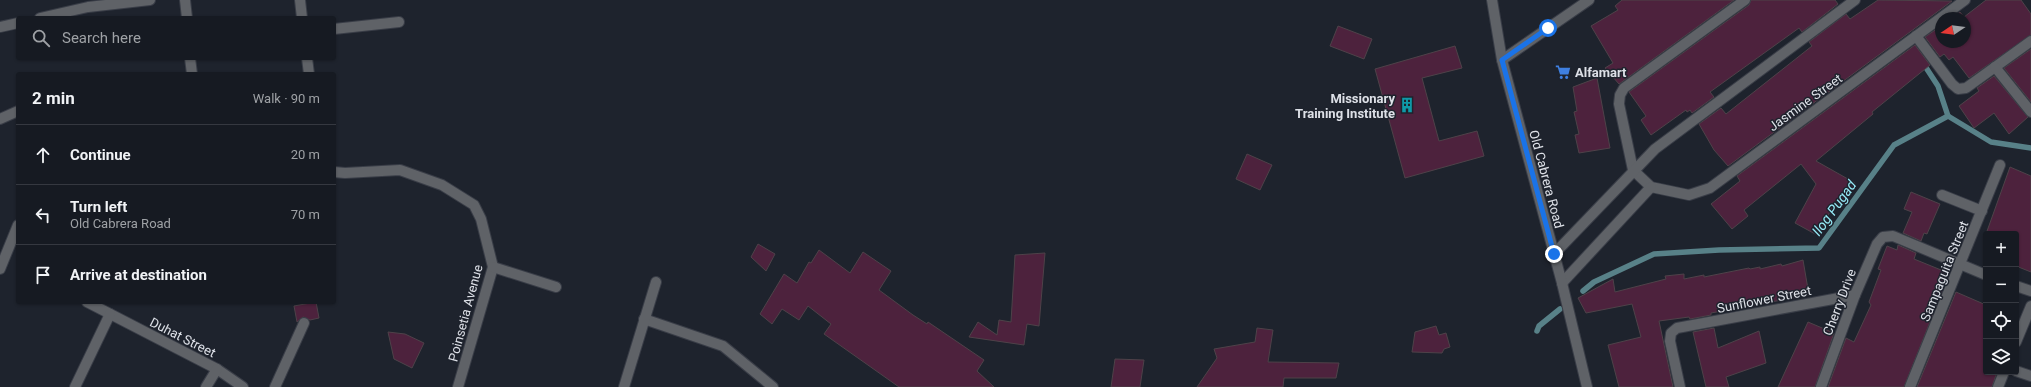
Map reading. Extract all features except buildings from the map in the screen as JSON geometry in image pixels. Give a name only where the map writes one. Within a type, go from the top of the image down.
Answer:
[{"type":"street","points":[[49,16],[88,7],[150,0]]},
{"type":"street","points":[[185,0],[186,16]]},
{"type":"street","points":[[300,0],[302,16]]},
{"type":"street","name":"Old Cabrera Road","points":[[1492,0],[1502,60],[1562,283],[1587,387]]},
{"type":"street","points":[[1502,60],[1589,0]]},
{"type":"street","points":[[1562,283],[1651,187],[1633,170],[1619,104],[1620,95],[1624,88],[1745,0]]},
{"type":"street","points":[[1554,254],[1594,215],[1633,170],[1655,149],[1855,0]]},
{"type":"street","name":"Jasmine Street","points":[[1651,187],[1689,195],[1710,188],[1965,0]]},
{"type":"street","points":[[336,29],[399,22]]},
{"type":"street","points":[[0,27],[16,23]]},
{"type":"street","points":[[1916,36],[1952,84],[1958,89],[1966,88],[2031,41]]},
{"type":"street","points":[[190,60],[192,72]]},
{"type":"street","points":[[307,60],[309,72]]},
{"type":"street","points":[[1995,67],[2031,112]]},
{"type":"street","points":[[0,119],[16,112]]},
{"type":"street","name":"Sampaguita Street","points":[[1910,387],[2000,165]]},
{"type":"street","name":"Poinsetia Avenue","points":[[336,172],[400,170],[442,185],[474,205],[481,219],[493,267],[458,387]]},
{"type":"street","points":[[1942,195],[1982,211]]},
{"type":"street","points":[[0,268],[16,230]]},
{"type":"street","name":"Cherry Drive","points":[[1821,387],[1855,294],[1877,244],[1883,237],[1893,236],[1960,265]]},
{"type":"street","points":[[1960,265],[1983,273]]},
{"type":"street","points":[[493,267],[556,286]]},
{"type":"street","points":[[624,387],[656,282]]},
{"type":"street","points":[[2019,287],[2031,291]]},
{"type":"street","name":"Sunflower Street","points":[[1680,387],[1670,341],[1671,333],[1677,328],[1855,294]]},
{"type":"street","name":"Duhat Street","points":[[91,304],[217,369],[242,387]]},
{"type":"street","points":[[2017,339],[2031,306]]},
{"type":"street","points":[[75,387],[110,314]]},
{"type":"street","points":[[644,319],[723,346],[773,387]]},
{"type":"street","points":[[275,387],[304,323]]},
{"type":"street","points":[[206,387],[217,369]]},
{"type":"street","points":[[2019,372],[2031,376]]},
{"type":"street","points":[[1998,387],[2003,375]]},
{"type":"waterway","points":[[1923,63],[1938,86],[1948,116]]},
{"type":"waterway","name":"Ilog Pugad","points":[[1583,291],[1594,282],[1654,254],[1719,250],[1819,248],[1894,145],[1948,116],[1991,142],[2031,148]]},
{"type":"waterway","name":"Ilog Pugad","points":[[1537,331],[1539,326],[1560,309]]},
{"type":"place","name":"Alfamart","points":[[1563,72]]},
{"type":"place","name":"Missionary Training Institute","points":[[1407,105]]},
{"type":"route","points":[[1548,28],[1502,60],[1554,254]]}]
